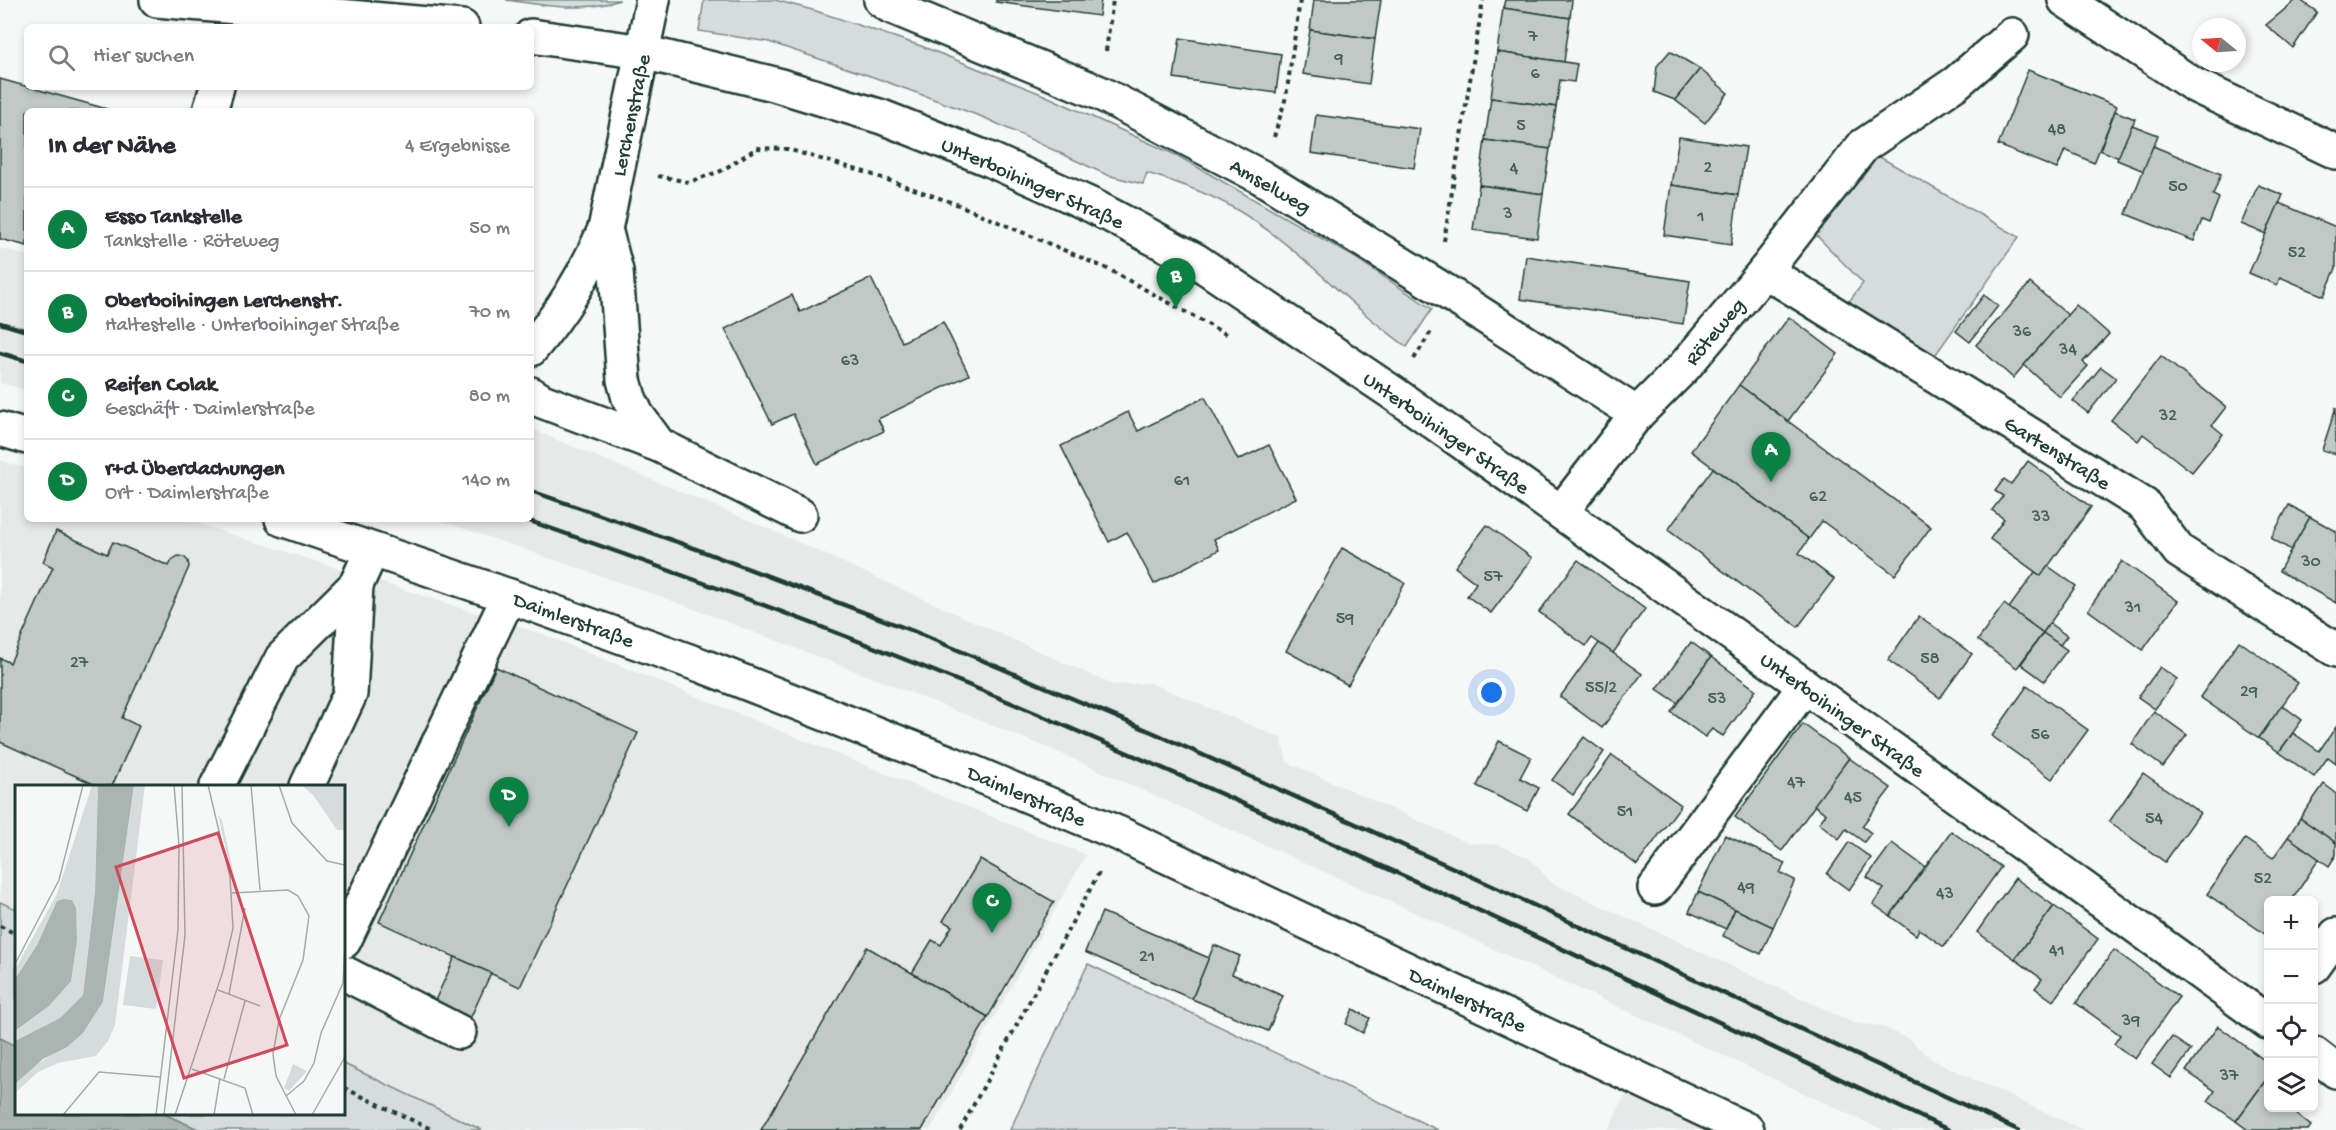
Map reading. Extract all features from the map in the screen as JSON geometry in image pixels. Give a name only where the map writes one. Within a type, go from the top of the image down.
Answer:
[{"type":"street","points":[[157,0],[238,17],[395,24]]},
{"type":"street","name":"Lerchenstraße","points":[[534,345],[574,292],[591,262],[605,229],[653,0]]},
{"type":"street","name":"Amselweg","points":[[881,0],[890,6],[1100,93],[1260,177],[1453,296],[1637,414]]},
{"type":"street","points":[[2065,0],[2194,85],[2336,152]]},
{"type":"street","name":"Röteweg","points":[[1561,512],[1637,414],[1684,367],[1765,271],[1863,146],[1956,83],[2012,35]]},
{"type":"street","name":"Unterboihinger Straße","points":[[534,36],[643,52],[774,84],[882,117],[991,160],[1093,206],[1195,260],[1393,393],[1561,512],[2264,1019]]},
{"type":"street","points":[[211,108],[216,90]]},
{"type":"street","points":[[605,229],[616,271],[624,380],[637,415],[659,446]]},
{"type":"street","name":"Gartenstraße","points":[[1765,271],[2144,506],[2179,551],[2336,650]]},
{"type":"street","points":[[534,396],[659,446],[800,515]]},
{"type":"street","points":[[0,429],[24,436]]},
{"type":"street","name":"Daimlerstraße","points":[[291,522],[509,596],[703,666],[948,762],[1120,834],[1747,1130]]},
{"type":"street","points":[[218,785],[282,658],[356,585],[372,550]]},
{"type":"street","points":[[307,785],[350,694],[356,585]]},
{"type":"street","points":[[345,939],[509,596]]},
{"type":"street","points":[[1655,888],[1805,686]]},
{"type":"street","points":[[2318,959],[2336,935]]},
{"type":"street","points":[[345,974],[459,1032]]},
{"type":"street","points":[[2318,1058],[2336,1071]]},
{"type":"path","points":[[1112,12],[1113,0]]},
{"type":"path","points":[[1286,98],[1300,0]]},
{"type":"path","points":[[1446,227],[1483,0]]},
{"type":"path","points":[[619,168],[689,182],[721,171],[757,148],[787,149],[868,173],[959,205],[1110,270],[1235,339]]},
{"type":"path","points":[[1393,393],[1453,296]]},
{"type":"path","points":[[960,1130],[1120,834]]},
{"type":"path","points":[[0,926],[15,934]]},
{"type":"path","points":[[345,1088],[433,1130]]},
{"type":"shaded area","points":[[506,0],[620,0],[578,7],[549,6]]},
{"type":"shaded area","points":[[704,0],[775,0],[816,11],[921,46],[1044,95],[1178,156],[1354,257],[1432,309],[1407,347],[1369,317],[1285,243],[1251,218],[1222,202],[1191,188],[1147,173],[1143,184],[1107,175],[985,118],[769,42],[699,31]]},
{"type":"shaded area","points":[[1878,156],[2019,237],[1931,361],[1845,307],[1863,283],[1815,234]]},
{"type":"shaded area","points":[[0,248],[24,255],[24,389],[0,383]]},
{"type":"shaded area","points":[[534,430],[769,529],[1113,685],[1150,683],[1281,738],[1287,762],[1468,843],[1500,845],[1530,859],[1552,883],[1854,1023],[1880,1026],[1909,1039],[1931,1059],[2083,1130],[1883,1130],[1438,923],[1060,753],[892,685],[665,598],[445,522],[534,522]]},
{"type":"shaded area","points":[[0,460],[24,468],[24,522],[193,522],[542,634],[1086,855],[930,1130],[482,1130],[345,1064],[345,785],[15,785],[15,909],[0,902]]},
{"type":"shaded area","points":[[0,902],[15,909],[15,1046],[0,1038]]},
{"type":"shaded area","points":[[1088,964],[1438,1130],[1010,1130]]},
{"type":"shaded area","points":[[0,1038],[15,1046],[15,1115],[166,1115],[200,1130],[0,1130]]},
{"type":"shaded area","points":[[345,1064],[482,1130],[200,1130],[166,1115],[345,1115]]},
{"type":"shaded area","points":[[1627,1091],[1709,1130],[1608,1130]]},
{"type":"building","points":[[996,0],[1101,0],[1099,16],[996,2]]},
{"type":"building","points":[[1314,0],[1381,0],[1375,39],[1310,30]]},
{"type":"building","points":[[1505,0],[1572,0],[1570,18],[1503,8]]},
{"type":"building","points":[[2296,0],[2300,0],[2317,12],[2293,48],[2266,25]]},
{"type":"building","points":[[1503,8],[1570,18],[1564,62],[1497,52]]},
{"type":"building","points":[[1310,30],[1375,39],[1369,84],[1303,74]]},
{"type":"building","points":[[1180,38],[1281,54],[1276,93],[1174,78]]},
{"type":"building","points":[[1670,51],[1700,69],[1675,100],[1654,92],[1657,66]]},
{"type":"building","points":[[1497,52],[1577,64],[1574,82],[1560,80],[1556,107],[1491,98]]},
{"type":"building","points":[[1700,69],[1728,93],[1705,123],[1675,100]]},
{"type":"building","points":[[2028,70],[2117,106],[2094,163],[2065,150],[2057,169],[1998,145]]},
{"type":"building","points":[[0,79],[24,86],[24,90],[39,90],[103,108],[24,108],[24,245],[0,239]]},
{"type":"building","points":[[1491,98],[1556,107],[1550,149],[1485,140]]},
{"type":"building","points":[[2115,111],[2135,119],[2119,158],[2100,150]]},
{"type":"building","points":[[1316,115],[1420,129],[1414,168],[1311,153]]},
{"type":"building","points":[[2132,125],[2158,135],[2144,171],[2117,160]]},
{"type":"building","points":[[1679,137],[1746,147],[1738,195],[1671,185]]},
{"type":"building","points":[[1485,140],[1550,149],[1543,194],[1479,185]]},
{"type":"building","points":[[2153,146],[2221,174],[2213,195],[2219,198],[2209,223],[2202,220],[2194,241],[2126,214]]},
{"type":"building","points":[[1479,185],[1543,194],[1537,238],[1473,230]]},
{"type":"building","points":[[1671,185],[1738,195],[1731,245],[1664,235]]},
{"type":"building","points":[[2258,185],[2283,195],[2266,234],[2241,224]]},
{"type":"building","points":[[2279,203],[2336,227],[2336,268],[2324,296],[2280,277],[2277,285],[2249,273]]},
{"type":"building","points":[[1526,256],[1690,281],[1683,324],[1520,299]]},
{"type":"building","points":[[871,278],[902,342],[943,322],[969,375],[878,419],[884,431],[817,464],[793,414],[772,424],[725,329],[792,295],[800,312]]},
{"type":"building","points":[[2030,283],[2068,315],[2013,378],[1976,345]]},
{"type":"building","points":[[1984,295],[1998,306],[1970,342],[1956,331]]},
{"type":"building","points":[[2076,305],[2109,334],[2083,362],[2088,366],[2060,397],[2024,365]]},
{"type":"building","points":[[1789,317],[1838,354],[1788,421],[1739,385]]},
{"type":"building","points":[[2161,356],[2226,407],[2212,425],[2223,434],[2192,472],[2143,434],[2138,441],[2111,420]]},
{"type":"building","points":[[2101,367],[2116,378],[2088,413],[2073,401]]},
{"type":"building","points":[[1739,385],[1931,527],[1895,575],[1822,521],[1809,539],[1691,451]]},
{"type":"building","points":[[1205,397],[1238,460],[1269,445],[1296,498],[1214,539],[1219,550],[1154,584],[1127,532],[1109,542],[1061,446],[1128,412],[1138,431]]},
{"type":"building","points":[[2336,407],[2336,454],[2322,450]]},
{"type":"building","points":[[2028,461],[2091,507],[2041,576],[1990,539],[2004,519],[1992,510],[2003,496],[1995,491],[2004,479],[2011,484]]},
{"type":"building","points":[[1713,468],[1809,539],[1799,553],[1834,579],[1798,627],[1668,530]]},
{"type":"building","points":[[2289,505],[2310,517],[2291,550],[2271,538]]},
{"type":"building","points":[[2310,517],[2336,531],[2336,603],[2279,571]]},
{"type":"building","points":[[1487,525],[1532,558],[1491,613],[1467,596],[1476,583],[1455,567]]},
{"type":"building","points":[[56,531],[107,554],[113,542],[169,566],[178,556],[188,561],[189,567],[122,718],[139,726],[112,785],[96,785],[0,742],[0,658],[10,663],[53,567],[43,562]]},
{"type":"building","points":[[1342,548],[1405,583],[1348,685],[1286,651]]},
{"type":"building","points":[[1578,560],[1645,609],[1613,653],[1592,638],[1586,646],[1539,612]]},
{"type":"building","points":[[2122,561],[2178,601],[2143,650],[2088,610]]},
{"type":"building","points":[[2048,566],[2076,586],[2043,633],[2009,608],[2035,572],[2041,576]]},
{"type":"building","points":[[2004,604],[2043,633],[2017,668],[1978,640]]},
{"type":"building","points":[[1919,616],[1972,654],[1940,698],[1888,660]]},
{"type":"building","points":[[2049,623],[2067,636],[2060,645],[2043,633]]},
{"type":"building","points":[[2043,633],[2067,650],[2044,681],[2021,664]]},
{"type":"building","points":[[2239,641],[2298,683],[2259,738],[2200,697]]},
{"type":"building","points":[[1691,642],[1711,657],[1678,703],[1657,689]]},
{"type":"building","points":[[1599,643],[1642,674],[1602,728],[1560,697]]},
{"type":"building","points":[[1711,657],[1756,690],[1723,736],[1712,729],[1705,737],[1671,712]]},
{"type":"building","points":[[496,667],[638,733],[520,987],[379,922]]},
{"type":"building","points":[[2160,667],[2177,679],[2155,709],[2138,697]]},
{"type":"building","points":[[2027,686],[2088,730],[2052,779],[1992,736]]},
{"type":"building","points":[[2282,705],[2302,720],[2279,752],[2259,738]]},
{"type":"building","points":[[2154,711],[2187,735],[2163,767],[2132,744]]},
{"type":"building","points":[[1803,724],[1849,758],[1782,851],[1735,817]]},
{"type":"building","points":[[2336,727],[2336,763],[2328,757],[2314,777],[2279,752],[2293,733],[2319,751]]},
{"type":"building","points":[[1584,737],[1604,752],[1573,795],[1552,780]]},
{"type":"building","points":[[1499,741],[1531,757],[1520,778],[1539,788],[1527,811],[1477,786]]},
{"type":"building","points":[[1612,755],[1681,805],[1637,865],[1569,814]]},
{"type":"building","points":[[1849,758],[1891,788],[1862,826],[1871,833],[1864,842],[1846,829],[1839,839],[1819,823],[1826,814],[1814,805]]},
{"type":"building","points":[[2143,773],[2200,813],[2165,862],[2109,822]]},
{"type":"building","points":[[2324,784],[2336,793],[2336,843],[2300,818]]},
{"type":"building","points":[[2300,818],[2336,843],[2336,855],[2329,866],[2288,837]]},
{"type":"building","points":[[1951,831],[2001,867],[1944,947],[1919,929],[1916,935],[1890,916]]},
{"type":"building","points":[[1725,835],[1785,863],[1780,873],[1795,880],[1773,927],[1698,892]]},
{"type":"building","points":[[2288,837],[2319,859],[2295,896],[2264,896],[2264,933],[2207,894],[2245,839],[2273,858]]},
{"type":"building","points":[[1849,842],[1871,858],[1849,890],[1827,874]]},
{"type":"building","points":[[1892,843],[1925,867],[1890,916],[1873,904],[1884,889],[1867,877]]},
{"type":"building","points":[[980,859],[1054,902],[988,1017],[912,973],[932,940],[941,945],[952,926],[943,921]]},
{"type":"building","points":[[2015,878],[2054,906],[2015,959],[1977,932]]},
{"type":"building","points":[[1698,892],[1735,909],[1726,929],[1689,912]]},
{"type":"building","points":[[2054,906],[2098,939],[2053,1001],[2035,988],[2042,979],[2015,959]]},
{"type":"building","points":[[1735,909],[1773,927],[1761,954],[1723,936]]},
{"type":"building","points":[[1102,912],[1209,958],[1192,999],[1085,952]]},
{"type":"building","points":[[1214,945],[1240,956],[1232,974],[1283,996],[1268,1031],[1192,999]]},
{"type":"building","points":[[867,947],[988,1017],[922,1130],[761,1130]]},
{"type":"building","points":[[2114,950],[2179,997],[2135,1059],[2114,1044],[2120,1035],[2076,1003]]},
{"type":"building","points":[[455,957],[491,973],[469,1021],[433,1005]]},
{"type":"building","points":[[1353,1009],[1370,1018],[1363,1033],[1346,1024]]},
{"type":"building","points":[[2218,1026],[2264,1060],[2264,1082],[2236,1121],[2208,1101],[2215,1091],[2186,1071]]},
{"type":"building","points":[[2172,1037],[2191,1050],[2171,1078],[2152,1064]]},
{"type":"building","points":[[2264,1082],[2264,1112],[2294,1112],[2311,1126],[2308,1130],[2248,1130],[2236,1121]]},
{"type":"railway","points":[[0,323],[24,330]]},
{"type":"railway","points":[[0,353],[24,360]]},
{"type":"railway","points":[[534,492],[683,544],[913,631],[1154,733],[1460,871],[2018,1130]]},
{"type":"railway","points":[[532,522],[798,618],[1003,699],[1401,875],[1949,1130]]},
{"type":"place","name":"Oberboihingen Lerchenstr.","points":[[1176,308]]},
{"type":"place","name":"Esso Tankstelle","points":[[1771,482]]},
{"type":"place","name":"r+d Überdachungen","points":[[509,827]]},
{"type":"place","name":"Reifen Colak","points":[[992,933]]}]
